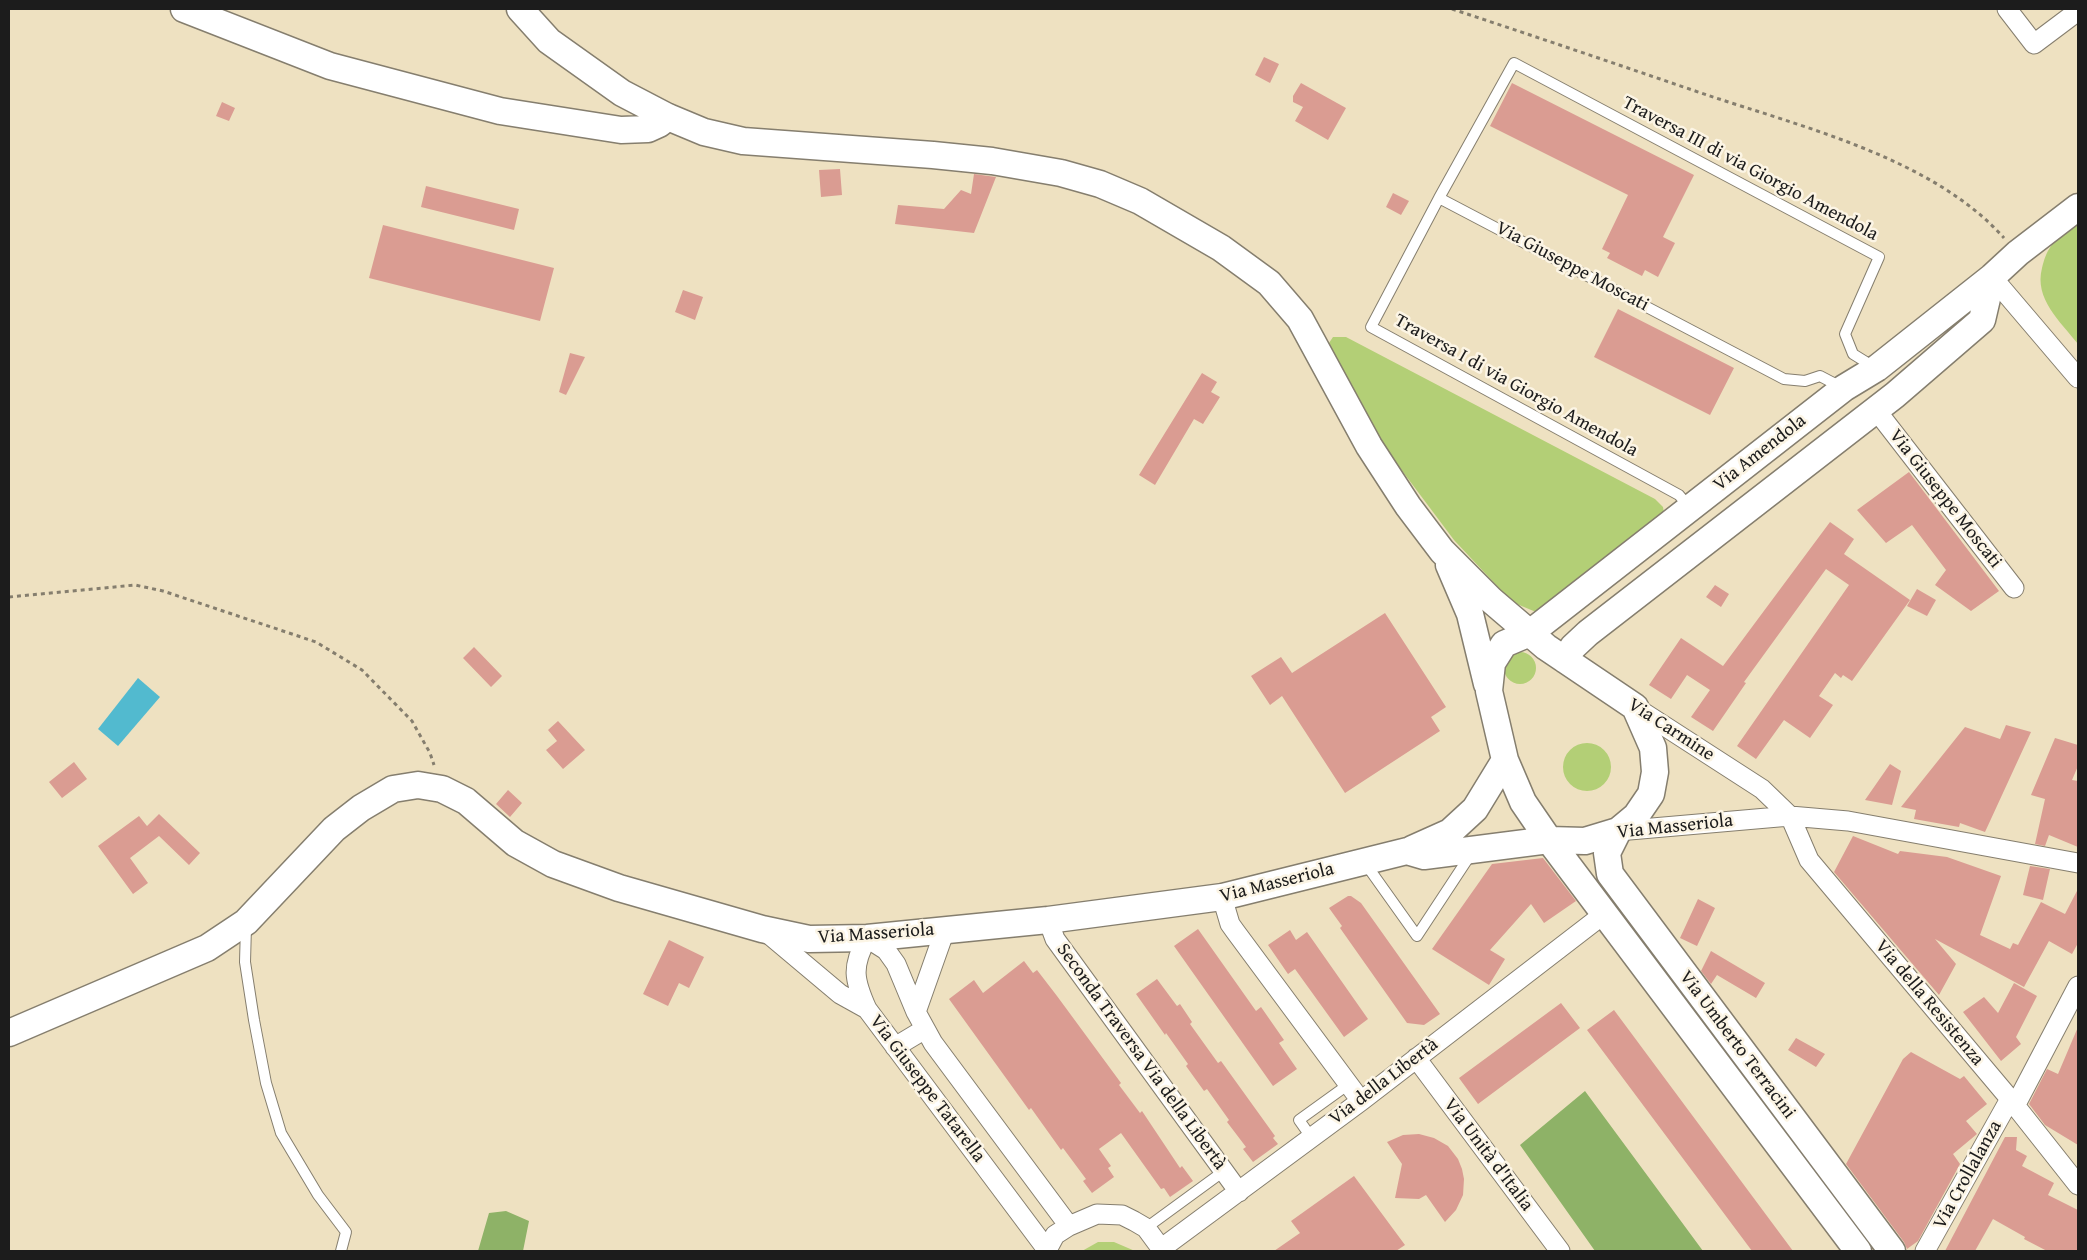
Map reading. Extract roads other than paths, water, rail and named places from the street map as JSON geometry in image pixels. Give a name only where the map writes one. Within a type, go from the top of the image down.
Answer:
[{"type":"street","points":[[184,9],[330,66],[500,111],[621,130],[648,129],[668,117]]},
{"type":"street","points":[[520,9],[549,41],[622,93],[668,117],[704,132],[743,141],[992,161],[1061,173],[1100,184],[1140,201],[1237,259],[1269,283],[1291,306],[1309,334],[1326,369],[1369,446],[1408,506],[1442,551],[1470,614],[1489,691]]},
{"type":"street","points":[[2007,9],[2034,44],[2078,11]]},
{"type":"street","name":"Via Amendola","points":[[1489,691],[1492,663],[1504,644],[1530,632],[1844,388],[1877,368],[2078,207]]},
{"type":"street","points":[[1992,277],[2077,374]]},
{"type":"street","name":"Via Amendola","points":[[1565,660],[1573,647],[1588,633],[1876,410],[1982,320],[1992,277]]},
{"type":"street","name":"Via Giuseppe Moscati","points":[[1876,410],[2014,588]]},
{"type":"street","name":"Via Carmine","points":[[1442,551],[1491,600],[1565,660],[1762,789],[1790,816]]},
{"type":"street","name":"Via Umberto Terracini","points":[[1489,691],[1505,760],[1523,802],[1548,840],[1858,1251]]},
{"type":"street","points":[[1618,831],[1636,816],[1651,794],[1655,772],[1653,748],[1635,707]]},
{"type":"street","points":[[1406,851],[1450,832],[1474,809],[1505,760]]},
{"type":"street","name":"Via Masseriola","points":[[9,1033],[208,948],[246,922],[334,829],[361,808],[393,789],[418,784],[442,789],[466,801],[515,843],[553,864],[618,888],[762,929],[809,939],[867,938],[1048,920],[1222,898],[1406,851],[1424,856],[1548,840],[1585,841],[1618,831],[1790,816]]},
{"type":"street","points":[[1790,816],[1848,821],[2078,863]]},
{"type":"street","name":"Via della Resistenza","points":[[1790,816],[1809,860],[2012,1102],[2078,1185]]},
{"type":"street","name":"Via Umberto Terracini","points":[[1618,831],[1608,853],[1610,874],[1892,1251]]},
{"type":"street","points":[[1222,898],[1228,918],[1235,931],[1361,1101]]},
{"type":"street","name":"Via della Libertà","points":[[1163,1249],[1361,1101],[1604,914]]},
{"type":"street","name":"Seconda Traversa Via della Libertà","points":[[1048,920],[1054,939],[1239,1192]]},
{"type":"street","name":"Via Giuseppe Tatarella","points":[[762,929],[840,994],[867,1009],[1048,1250]]},
{"type":"street","points":[[916,1012],[945,930]]},
{"type":"street","points":[[867,1009],[858,989],[854,970],[858,953],[867,938],[878,943],[891,957],[925,1029],[1069,1226]]},
{"type":"street","name":"Via Crollalanza","points":[[1925,1251],[2078,986]]},
{"type":"street","points":[[896,1047],[925,1029]]},
{"type":"street","name":"Via Unità d'Italia","points":[[1416,1058],[1560,1251]]},
{"type":"street","points":[[1048,1250],[1055,1235],[1069,1226],[1097,1214],[1122,1215],[1146,1228],[1163,1249]]},
{"type":"lane","name":"Traversa III di via Giorgio Amendola","points":[[1439,198],[1514,63],[1879,257],[1845,334],[1853,354],[1877,368]]},
{"type":"lane","name":"Via Giuseppe Moscati","points":[[1439,198],[1784,379],[1805,381],[1820,376],[1844,388]]},
{"type":"lane","name":"Traversa I di via Giorgio Amendola","points":[[1439,198],[1371,327],[1679,495],[1690,508]]},
{"type":"lane","points":[[1364,861],[1417,936],[1473,851]]},
{"type":"lane","points":[[246,922],[245,962],[266,1084],[280,1133],[308,1179],[346,1232],[341,1251]]},
{"type":"lane","points":[[1312,1137],[1299,1120],[1349,1084]]},
{"type":"lane","points":[[1146,1228],[1224,1171]]},
{"type":"water","points":[[138,678],[160,697],[118,746],[98,729]]}]
